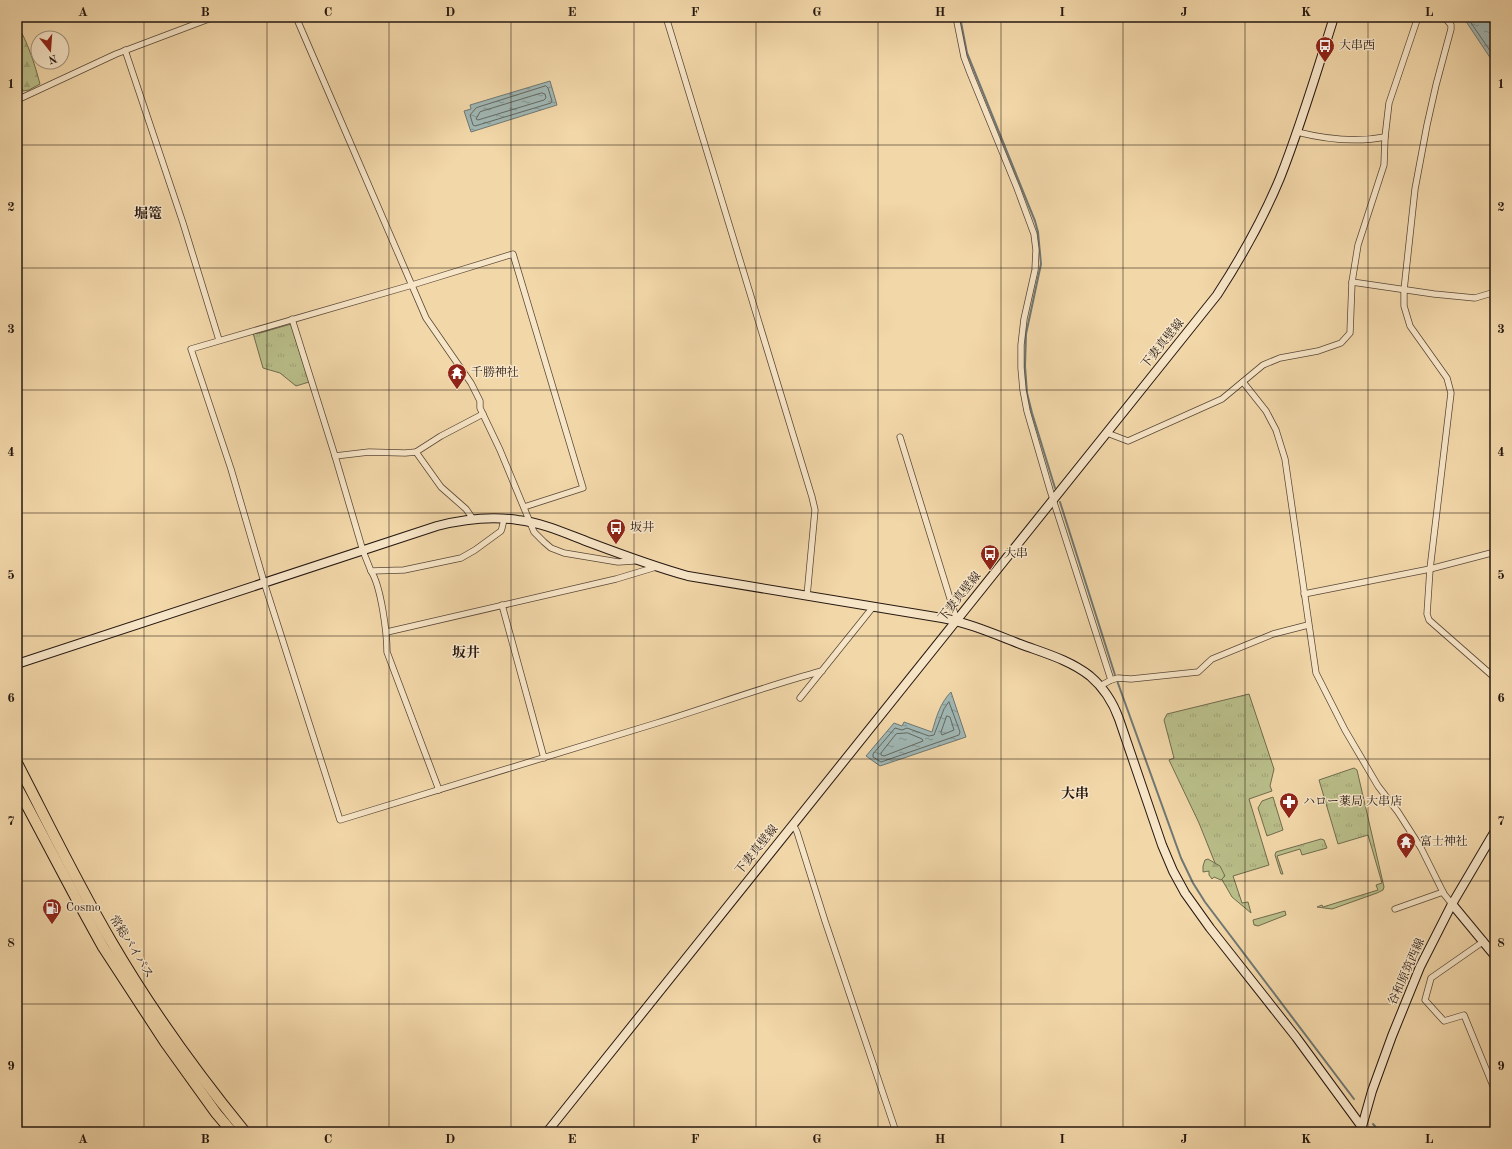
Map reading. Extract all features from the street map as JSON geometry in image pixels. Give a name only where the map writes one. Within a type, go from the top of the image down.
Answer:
[{"type":"highway","name":"常総バイパス","points":[[17,763],[85,896],[111,942],[173,1037],[245,1132]]},
{"type":"highway","name":"常総バイパス","points":[[18,791],[76,900],[103,947],[165,1042],[232,1132]]},
{"type":"main road","name":"下妻真壁線","points":[[547,1132],[1217,295],[1258,225],[1280,178],[1297,132],[1334,17]]},
{"type":"main road","points":[[17,664],[437,526],[473,519],[504,519],[530,522],[556,530],[656,568],[709,580],[970,624],[1062,660],[1089,676],[1109,697],[1116,710],[1162,845],[1173,872],[1185,893],[1210,928],[1296,1037],[1363,1130]]},
{"type":"main road","name":"谷和原筑西線","points":[[1363,1130],[1372,1091],[1392,1036],[1420,967],[1452,904],[1495,831]]},
{"type":"main road","points":[[1452,904],[1495,956]]},
{"type":"street","points":[[17,100],[125,50],[214,17]]},
{"type":"street","points":[[296,17],[430,325],[444,342],[471,383],[480,401],[480,408],[500,450],[534,532],[551,548],[564,553],[618,562],[637,560]]},
{"type":"street","points":[[666,17],[812,497],[815,510],[807,596]]},
{"type":"street","points":[[956,17],[962,50],[970,73],[1031,223],[1036,242],[1035,270],[1022,336],[1021,368],[1027,411],[1054,500],[1115,679]]},
{"type":"street","points":[[1107,432],[1128,441],[1222,399],[1263,365],[1280,358],[1318,351],[1341,344],[1350,334],[1352,282],[1358,244],[1384,165],[1385,137],[1389,103],[1418,17]]},
{"type":"street","points":[[1444,17],[1451,24],[1452,29],[1436,85],[1415,189],[1404,290],[1404,306],[1410,326],[1447,378],[1451,392],[1430,569],[1427,614],[1429,620],[1495,678]]},
{"type":"street","points":[[125,50],[183,223],[219,340]]},
{"type":"street","points":[[1297,132],[1318,137],[1351,140],[1370,140],[1385,137]]},
{"type":"street","points":[[524,507],[583,488],[512,254],[412,285],[191,349],[231,469],[264,582],[340,820],[734,699],[778,683],[822,671]]},
{"type":"street","points":[[1352,282],[1404,290],[1475,298],[1495,292]]},
{"type":"street","points":[[292,319],[363,551],[375,578],[387,632],[388,652],[439,790]]},
{"type":"street","points":[[1243,382],[1266,411],[1276,430],[1285,459],[1316,673],[1342,724],[1378,786],[1398,812],[1421,848],[1443,892],[1452,904]]},
{"type":"street","points":[[335,456],[368,452],[416,452],[440,436],[483,414]]},
{"type":"street","points":[[900,437],[957,621]]},
{"type":"street","points":[[416,452],[441,487],[466,509],[473,519]]},
{"type":"street","points":[[371,571],[404,570],[461,558],[475,550],[501,531],[504,519]]},
{"type":"street","points":[[1304,594],[1430,569],[1495,552]]},
{"type":"street","points":[[387,632],[502,604],[616,579],[656,568]]},
{"type":"street","points":[[502,604],[544,758]]},
{"type":"street","points":[[800,698],[873,607]]},
{"type":"street","points":[[1100,686],[1115,679],[1131,679],[1198,672],[1212,659],[1273,634],[1308,625]]},
{"type":"street","points":[[793,824],[797,832],[825,921],[896,1132]]},
{"type":"street","points":[[1395,909],[1443,892]]},
{"type":"street","points":[[1484,941],[1431,978],[1425,1000],[1444,1021],[1464,1015],[1493,1086],[1495,1086]]},
{"type":"green space","points":[[17,24],[30,53],[30,70],[36,70],[40,84],[29,90],[23,91],[17,80]]},
{"type":"green space","points":[[291,324],[309,382],[296,386],[280,373],[263,368],[253,333],[260,333]]},
{"type":"green space","points":[[1249,694],[1274,769],[1270,786],[1272,791],[1249,799],[1269,865],[1233,876],[1242,903],[1248,902],[1251,913],[1232,897],[1221,878],[1199,823],[1169,760],[1174,758],[1164,720],[1167,714]]},
{"type":"green space","points":[[1354,768],[1357,770],[1384,887],[1383,890],[1377,893],[1332,909],[1317,907],[1322,905],[1323,907],[1378,890],[1376,885],[1382,883],[1368,835],[1338,844],[1319,780]]},
{"type":"green space","points":[[1273,797],[1283,830],[1267,836],[1258,808],[1262,801]]},
{"type":"green space","points":[[1321,839],[1324,840],[1327,848],[1302,855],[1300,849],[1277,856],[1283,874],[1281,874],[1275,855],[1276,852]]},
{"type":"green space","points":[[1208,859],[1220,866],[1225,876],[1221,880],[1214,877],[1212,879],[1209,875],[1209,871],[1203,872],[1205,860]]},
{"type":"green space","points":[[1285,911],[1286,915],[1258,926],[1254,925],[1253,920]]},
{"type":"water","points":[[1463,17],[1485,17],[1487,19],[1495,32],[1495,65]]},
{"type":"water","points":[[550,81],[557,105],[471,132],[464,111],[471,109],[470,105]]},
{"type":"water","points":[[951,692],[966,737],[880,766],[866,756],[894,723],[902,726],[904,722],[932,732],[941,706]]},
{"type":"waterway","points":[[960,17],[967,53],[1035,221],[1038,232],[1041,264],[1026,334],[1025,366],[1027,393],[1055,488]]},
{"type":"waterway","points":[[1060,502],[1115,675],[1181,858],[1193,883],[1205,902],[1354,1099]]},
{"type":"waterway","points":[[1373,1124],[1380,1132]]},
{"type":"place","name":"大串西","points":[[1325,63]]},
{"type":"place","name":"千勝神社","points":[[457,390]]},
{"type":"place","name":"坂井","points":[[616,545]]},
{"type":"place","name":"大串","points":[[990,571]]},
{"type":"place","name":"ハロー薬局 大串店","points":[[1289,819]]},
{"type":"place","name":"富士神社","points":[[1406,859]]},
{"type":"place","name":"Cosmo","points":[[52,925]]},
{"type":"district","name":"堀篭","points":[[148,214]]},
{"type":"district","name":"坂井","points":[[466,653]]},
{"type":"district","name":"大串","points":[[1075,794]]}]
